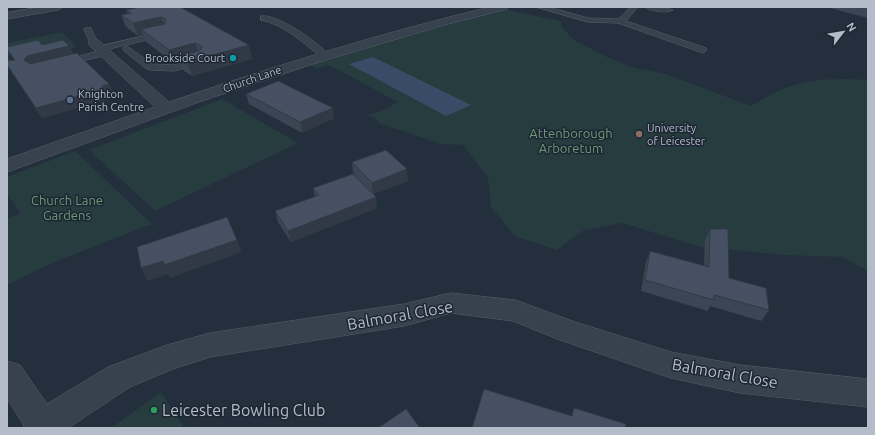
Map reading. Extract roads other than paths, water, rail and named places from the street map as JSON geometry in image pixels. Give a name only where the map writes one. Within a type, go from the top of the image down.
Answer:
[{"type":"street","points":[[7,16],[58,7]]},
{"type":"street","name":"Church Lane","points":[[7,166],[324,55],[441,21],[503,7]]},
{"type":"street","points":[[103,52],[167,109]]},
{"type":"street","name":"Balmoral Close","points":[[41,427],[118,377],[168,358],[210,345],[396,316],[451,303],[515,311],[570,332],[671,365],[740,379],[868,393]]},
{"type":"street","points":[[7,375],[10,375],[41,427]]},
{"type":"lane","points":[[540,7],[588,20],[619,21],[703,50]]},
{"type":"lane","points":[[619,21],[625,18],[634,7]]},
{"type":"lane","points":[[648,7],[669,10]]},
{"type":"lane","points":[[264,18],[268,18],[284,26],[324,55]]},
{"type":"lane","points":[[88,30],[103,52],[136,56]]},
{"type":"lane","points":[[51,66],[166,33]]},
{"type":"lane","points":[[127,49],[150,67],[174,68],[200,61]]},
{"type":"water","points":[[373,57],[471,105],[446,116],[349,64]]},
{"type":"place","name":"Brookside Court","points":[[233,58]]},
{"type":"place","name":"Knighton Parish Centre","points":[[70,100]]},
{"type":"place","name":"University of Leicester","points":[[639,134]]},
{"type":"place","name":"Leicester Bowling Club","points":[[154,410]]},
{"type":"park label","name":"Attenborough Arboretum","points":[[571,140]]},
{"type":"park label","name":"Church Lane Gardens","points":[[67,208]]}]
